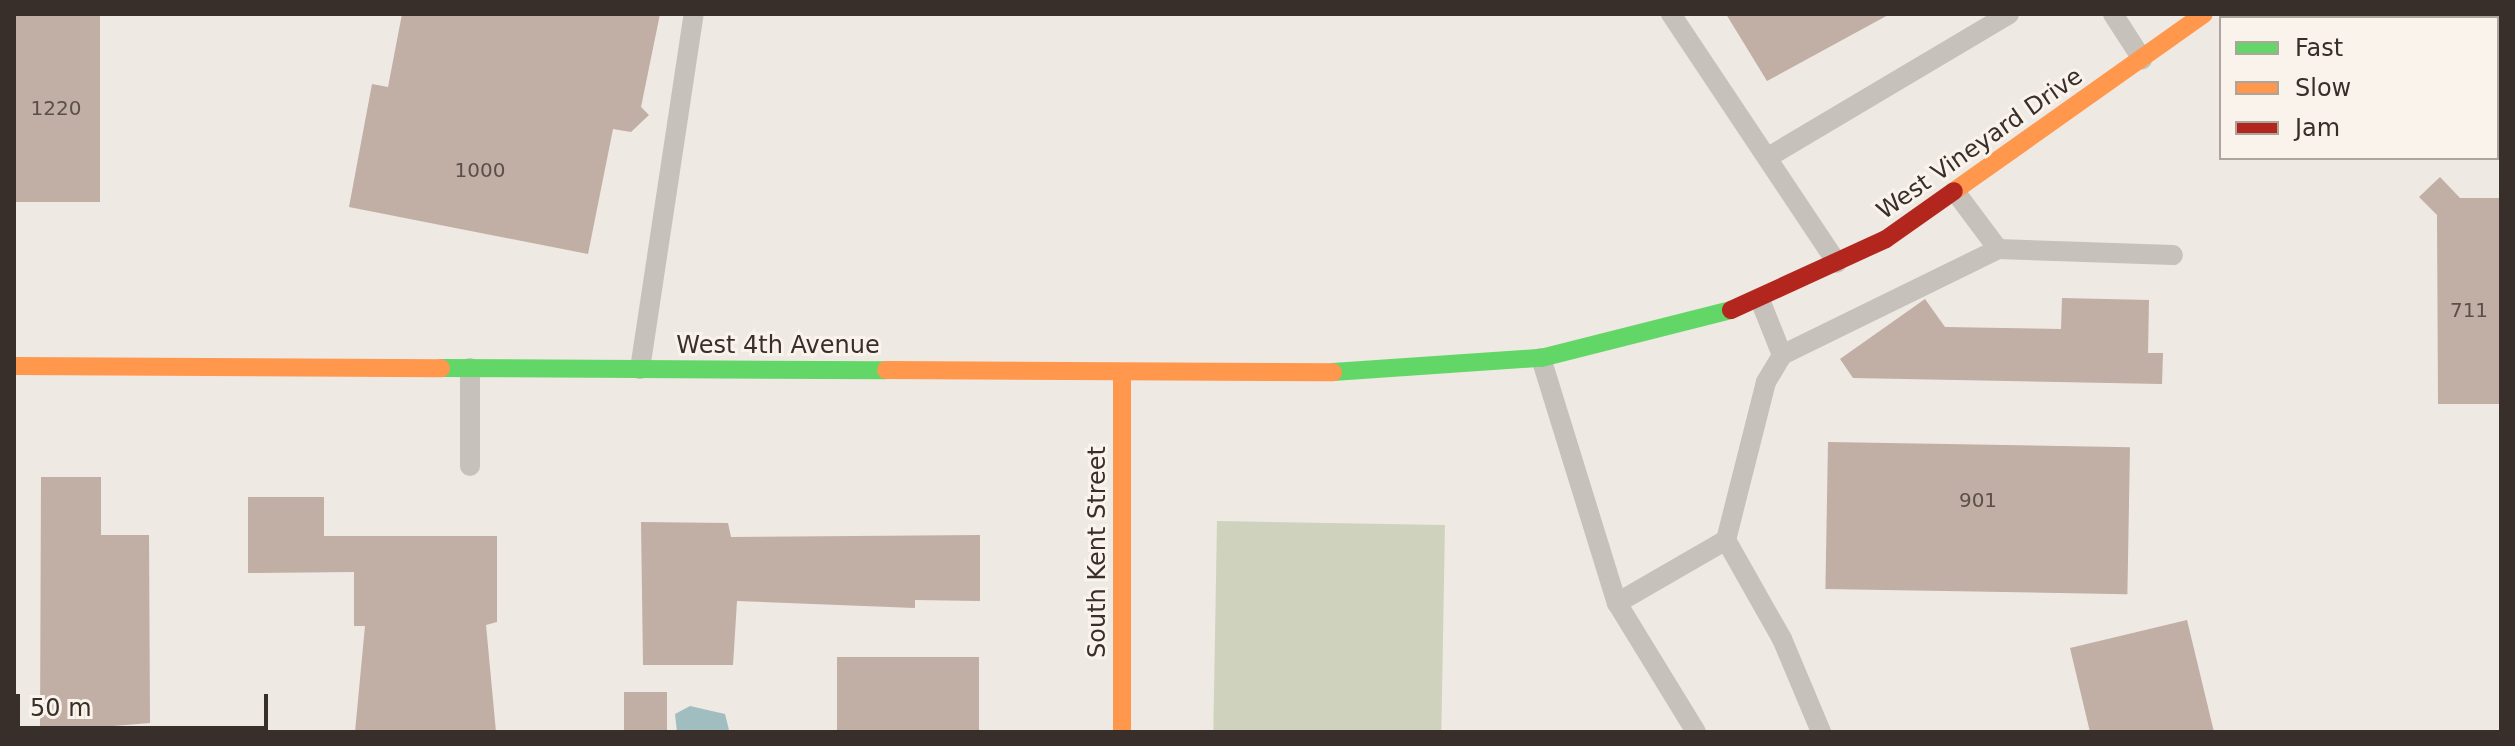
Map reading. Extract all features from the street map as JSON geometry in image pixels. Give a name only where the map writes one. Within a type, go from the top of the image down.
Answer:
[{"type":"main road","name":"West Vineyard Drive","points":[[1541,358],[1670,330],[1760,300],[1837,263],[1957,194],[2204,14]]},
{"type":"main road","name":"West 4th Avenue","points":[[14,366],[1122,372],[1437,370],[1541,358]]},
{"type":"main road","name":"South Kent Street","points":[[1122,372],[1122,732]]},
{"type":"lane","points":[[640,369],[694,14]]},
{"type":"lane","points":[[1671,14],[1770,156],[1837,263]]},
{"type":"lane","points":[[1770,156],[1983,21],[2009,14]]},
{"type":"lane","points":[[2113,14],[2142,59]]},
{"type":"lane","points":[[1957,194],[1998,249]]},
{"type":"lane","points":[[1821,732],[1782,639],[1726,540],[1766,382],[1782,355],[1998,249],[2173,255]]},
{"type":"lane","points":[[1760,300],[1782,355]]},
{"type":"lane","points":[[1541,358],[1617,603],[1696,732]]},
{"type":"lane","points":[[470,368],[470,466]]},
{"type":"lane","points":[[1617,603],[1726,540]]},
{"type":"green space","points":[[1217,521],[1445,525],[1441,732],[1213,732]]},
{"type":"water","points":[[690,706],[725,714],[729,730],[677,732],[675,714]]},
{"type":"building","points":[[14,14],[100,14],[100,202],[14,202]]},
{"type":"building","points":[[402,14],[660,14],[641,107],[649,115],[631,132],[613,129],[588,254],[349,207],[372,84],[388,87]]},
{"type":"building","points":[[1726,14],[1890,14],[1767,81]]},
{"type":"building","points":[[2440,177],[2460,198],[2501,198],[2501,404],[2438,404],[2437,215],[2419,197]]},
{"type":"building","points":[[2062,298],[2149,300],[2148,353],[2163,353],[2162,384],[1853,378],[1840,359],[1925,299],[1945,327],[2061,329]]},
{"type":"building","points":[[1828,442],[2130,447],[2127,594],[1825,589]]},
{"type":"building","points":[[41,477],[101,477],[101,535],[149,535],[150,723],[40,732]]},
{"type":"building","points":[[248,497],[324,497],[324,536],[497,536],[497,622],[486,625],[496,732],[355,732],[365,626],[354,626],[354,572],[248,573]]},
{"type":"building","points":[[641,522],[728,523],[731,537],[980,535],[980,601],[915,600],[915,608],[737,601],[733,665],[643,665]]},
{"type":"building","points":[[2187,620],[2214,732],[2090,732],[2070,648]]},
{"type":"building","points":[[837,657],[979,657],[979,732],[837,732]]},
{"type":"building","points":[[624,692],[667,692],[667,732],[624,732]]},
{"type":"traffic: fast","points":[[1333,372],[1541,358],[1731,310]]},
{"type":"traffic: fast","points":[[441,368],[886,370]]},
{"type":"traffic: slow","points":[[1954,191],[2204,14]]},
{"type":"traffic: slow","points":[[14,366],[441,368]]},
{"type":"traffic: slow","points":[[886,370],[1333,372]]},
{"type":"traffic: slow","points":[[1122,372],[1122,732]]},
{"type":"traffic: jam","points":[[1731,310],[1886,239],[1954,191]]}]
